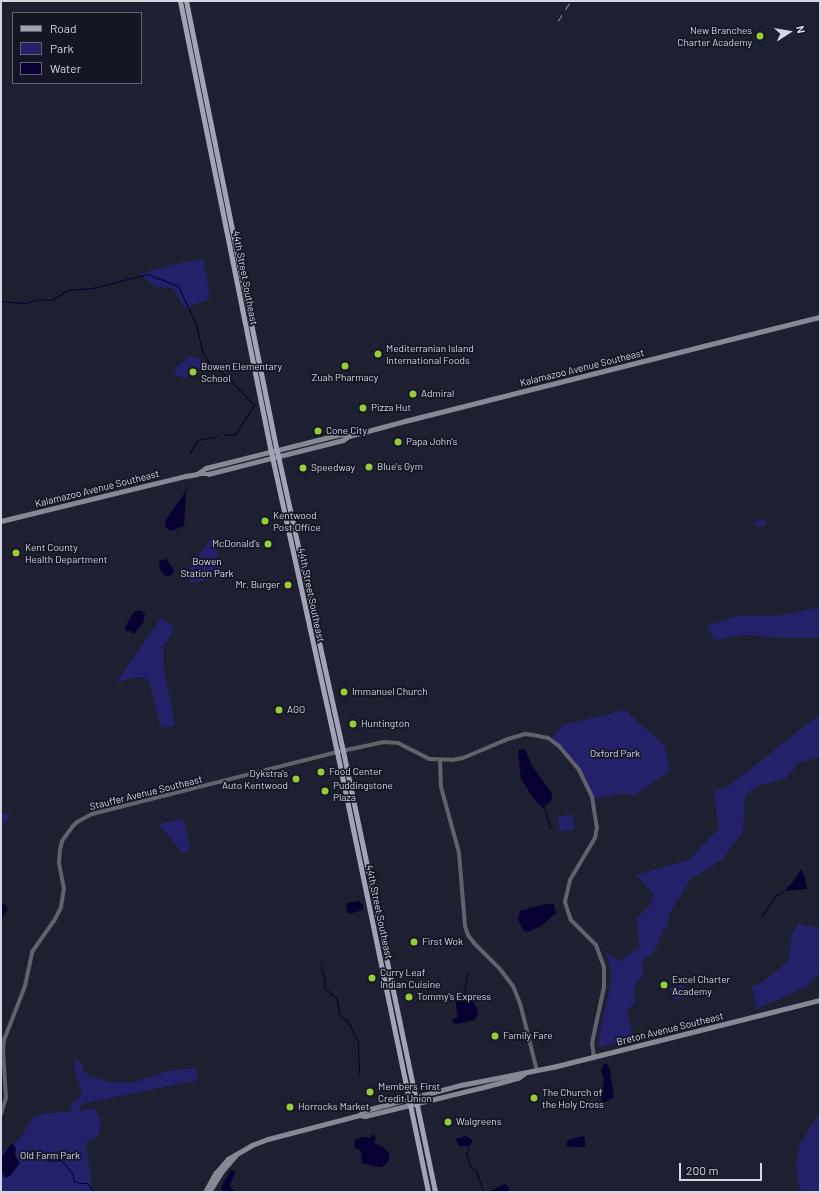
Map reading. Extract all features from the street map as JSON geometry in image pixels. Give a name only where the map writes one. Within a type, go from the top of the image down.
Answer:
[{"type":"main road","points":[[181,1],[186,2]]},
{"type":"main road","name":"44th Street Southeast","points":[[181,1],[271,455],[337,752],[394,1026],[413,1098]]},
{"type":"main road","name":"44th Street Southeast","points":[[186,2],[231,219],[277,454],[343,751],[402,1032],[428,1192]]},
{"type":"main road","points":[[186,29],[190,31],[194,37]]},
{"type":"main road","points":[[213,162],[217,164],[221,170]]},
{"type":"main road","points":[[223,213],[231,219]]},
{"type":"main road","points":[[227,233],[232,235],[235,241]]},
{"type":"main road","points":[[239,292],[243,293],[246,298]]},
{"type":"main road","name":"Kalamazoo Avenue Southeast","points":[[197,474],[206,468],[220,464],[331,443],[343,440],[349,436],[820,317]]},
{"type":"main road","points":[[249,342],[256,348]]},
{"type":"main road","points":[[251,352],[259,359]]},
{"type":"main road","points":[[259,390],[266,396]]},
{"type":"main road","name":"Kalamazoo Avenue Southeast","points":[[277,454],[336,435],[341,434],[349,436]]},
{"type":"main road","points":[[331,443],[337,438],[336,435]]},
{"type":"main road","name":"Kalamazoo Avenue Southeast","points":[[1,522],[197,474],[213,473],[271,455]]},
{"type":"main road","points":[[213,473],[213,468],[220,464]]},
{"type":"main road","points":[[291,545],[299,551]]},
{"type":"main road","points":[[295,562],[299,564],[303,571]]},
{"type":"main road","points":[[312,640],[320,647]]},
{"type":"main road","points":[[321,682],[327,686],[330,699],[332,701]]},
{"type":"main road","points":[[349,809],[356,812]]},
{"type":"main road","points":[[351,822],[356,822],[359,826]]},
{"type":"main road","points":[[354,834],[360,853],[365,856]]},
{"type":"main road","points":[[371,914],[375,915],[379,921]]},
{"type":"main road","points":[[378,950],[383,951],[387,959]]},
{"type":"main road","name":"Breton Avenue Southeast","points":[[205,1192],[220,1168],[228,1159],[252,1144],[269,1138],[360,1115],[365,1116],[460,1093],[518,1078],[524,1074],[820,1000]]},
{"type":"main road","points":[[394,1026],[402,1032]]},
{"type":"main road","points":[[396,1035],[400,1036],[404,1042]]},
{"type":"main road","name":"Breton Avenue Southeast","points":[[360,1115],[363,1111],[470,1083],[517,1073],[524,1074]]},
{"type":"main road","points":[[478,1088],[481,1084],[498,1077]]},
{"type":"main road","points":[[460,1093],[469,1088],[470,1083]]},
{"type":"main road","name":"44th Street Southeast","points":[[414,1104],[435,1192]]},
{"type":"main road","points":[[372,1114],[374,1110],[381,1106]]},
{"type":"main road","name":"Breton Avenue Southeast","points":[[209,1192],[223,1170],[238,1152]]},
{"type":"main road","points":[[423,1166],[431,1171]]},
{"type":"main road","points":[[426,1179],[430,1180],[433,1185]]},
{"type":"street","name":"Stauffer Avenue Southeast","points":[[1,1114],[6,1098],[3,1050],[4,1040],[25,986],[32,952],[54,921],[60,909],[64,889],[59,863],[60,850],[62,840],[77,822],[92,814],[337,752],[392,742],[398,743],[421,756],[440,760],[463,758],[508,739],[524,734],[533,735],[548,738],[560,746],[580,770],[589,787],[596,813],[597,826],[595,838],[570,880],[565,902],[571,920],[596,945],[604,967],[604,987],[592,1043],[594,1057]]},
{"type":"street","points":[[440,760],[441,787],[455,834],[462,873],[465,926],[468,935],[474,943],[500,969],[513,986],[520,1003],[537,1071]]},
{"type":"green space","points":[[203,259],[210,295],[207,301],[192,305],[185,309],[173,288],[156,287],[140,274],[175,264]]},
{"type":"green space","points":[[189,356],[199,359],[204,366],[187,378],[177,376],[174,370]]},
{"type":"green space","points":[[764,519],[767,523],[766,525],[758,527],[755,525],[756,521]]},
{"type":"green space","name":"Bowen Station Park","points":[[213,535],[222,576],[191,583],[188,571]]},
{"type":"green space","points":[[820,607],[820,640],[818,638],[779,638],[743,635],[714,640],[707,626],[737,616],[782,615]]},
{"type":"green space","points":[[161,618],[175,628],[163,647],[163,665],[175,725],[161,728],[149,680],[139,677],[117,682]]},
{"type":"green space","name":"Oxford Park","points":[[625,710],[665,746],[670,771],[634,796],[625,793],[593,799],[569,756],[551,740],[563,725]]},
{"type":"green space","points":[[820,714],[820,757],[798,763],[785,779],[760,785],[745,795],[743,831],[723,859],[691,879],[669,914],[667,927],[664,928],[655,951],[642,961],[643,977],[638,980],[634,989],[635,1002],[627,1012],[634,1040],[599,1047],[600,1031],[611,984],[612,972],[606,951],[619,962],[639,947],[637,918],[650,905],[654,895],[636,875],[689,860],[719,828],[714,791],[729,786]]},
{"type":"green space","points":[[11,813],[1,828],[1,815]]},
{"type":"green space","points":[[572,814],[575,829],[560,832],[557,817]]},
{"type":"green space","points":[[183,819],[191,848],[184,854],[158,824]]},
{"type":"green space","points":[[798,924],[820,928],[820,973],[806,987],[757,1009],[752,986],[760,984],[785,964],[790,956],[791,937]]},
{"type":"green space","points":[[683,985],[686,997],[673,1000],[670,988]]},
{"type":"green space","name":"Old Farm Park","points":[[77,1059],[82,1064],[83,1070],[88,1075],[108,1082],[136,1082],[167,1071],[195,1068],[198,1080],[81,1104],[80,1112],[85,1109],[96,1110],[100,1119],[100,1131],[96,1138],[86,1142],[93,1192],[1,1192],[1,1153],[18,1141],[33,1118],[42,1114],[72,1111],[70,1105],[82,1095],[74,1067],[75,1060]]},
{"type":"green space","points":[[820,1112],[820,1192],[802,1192],[799,1187],[796,1168],[799,1145]]},
{"type":"water","points":[[186,491],[184,526],[171,531],[166,528],[165,521]]},
{"type":"water","points":[[166,558],[174,571],[171,576],[165,576],[160,569],[159,561]]},
{"type":"water","points":[[139,610],[145,614],[143,623],[134,634],[130,631],[125,631],[125,627],[134,612]]},
{"type":"water","points":[[525,749],[532,766],[552,794],[552,800],[545,806],[545,810],[534,799],[521,779],[518,752],[519,750]]},
{"type":"water","points":[[801,869],[805,877],[807,889],[784,891],[793,882]]},
{"type":"water","points":[[358,901],[363,904],[363,910],[349,914],[346,908],[347,903]]},
{"type":"water","points":[[5,904],[8,909],[1,919],[1,905]]},
{"type":"water","points":[[545,904],[554,904],[556,913],[541,926],[528,932],[524,931],[518,920],[520,911]]},
{"type":"water","points":[[464,997],[470,998],[476,1006],[478,1015],[475,1020],[456,1024],[453,1023],[452,1019],[458,1017],[455,999]]},
{"type":"water","points":[[604,1064],[607,1064],[610,1071],[614,1097],[601,1103],[604,1079],[601,1071]]},
{"type":"water","points":[[374,1135],[376,1139],[374,1143],[383,1147],[389,1153],[389,1160],[384,1166],[378,1167],[362,1163],[361,1151],[354,1147],[355,1139],[365,1137],[370,1138]]},
{"type":"water","points":[[465,1136],[471,1139],[472,1142],[469,1146],[461,1146],[457,1143],[456,1139]]},
{"type":"water","points":[[582,1136],[585,1138],[585,1147],[570,1147],[566,1145],[568,1140]]},
{"type":"water","points":[[12,1143],[16,1148],[15,1155],[20,1163],[10,1176],[5,1178],[1,1170],[1,1156]]},
{"type":"water","points":[[231,1170],[236,1172],[230,1184],[231,1188],[238,1192],[223,1192],[221,1187]]},
{"type":"water","points":[[505,1184],[509,1187],[508,1192],[488,1192]]},
{"type":"waterway","points":[[1,301],[24,303],[39,299],[51,300],[68,290],[92,288],[147,274],[178,286],[196,324],[202,351],[207,360],[225,375],[254,405],[235,434],[224,435]]},
{"type":"waterway","points":[[190,453],[197,440],[217,437]]},
{"type":"waterway","points":[[186,486],[186,491]]},
{"type":"waterway","points":[[545,810],[550,828]]},
{"type":"waterway","points":[[761,917],[775,896],[784,891]]},
{"type":"waterway","points":[[321,966],[325,983],[324,988],[331,993],[331,995],[336,997],[339,1013],[341,1017],[347,1020],[358,1042],[359,1073]]},
{"type":"waterway","points":[[464,997],[467,972]]},
{"type":"waterway","points":[[468,1146],[469,1148],[466,1154],[470,1166],[476,1171],[483,1191]]},
{"type":"waterway","points":[[41,1154],[50,1161],[62,1161],[72,1173],[74,1181],[87,1183],[94,1192]]},
{"type":"railway","points":[[558,21],[571,1]]},
{"type":"place","name":"New Branches Charter Academy","points":[[760,36]]},
{"type":"place","name":"Mediterranian Island International Foods","points":[[378,354]]},
{"type":"place","name":"Zuah Pharmacy","points":[[345,366]]},
{"type":"place","name":"Bowen Elementary School","points":[[193,372]]},
{"type":"place","name":"Admiral","points":[[413,394]]},
{"type":"place","name":"Pizza Hut","points":[[363,408]]},
{"type":"place","name":"Cone City","points":[[318,431]]},
{"type":"place","name":"Papa John's","points":[[398,442]]},
{"type":"place","name":"Blue's Gym","points":[[369,467]]},
{"type":"place","name":"Speedway","points":[[303,468]]},
{"type":"place","name":"Kentwood Post Office","points":[[265,521]]},
{"type":"place","name":"McDonald's","points":[[268,544]]},
{"type":"place","name":"Kent County Health Department","points":[[16,553]]},
{"type":"place","name":"Mr. Burger","points":[[288,585]]},
{"type":"place","name":"Immanuel Church","points":[[344,692]]},
{"type":"place","name":"AGO","points":[[279,710]]},
{"type":"place","name":"Huntington","points":[[353,724]]},
{"type":"place","name":"Food Center","points":[[321,772]]},
{"type":"place","name":"Dykstra's Auto Kentwood","points":[[296,779]]},
{"type":"place","name":"Puddingstone Plaza","points":[[325,791]]},
{"type":"place","name":"First Wok","points":[[414,942]]},
{"type":"place","name":"Curry Leaf Indian Cuisine","points":[[372,978]]},
{"type":"place","name":"Excel Charter Academy","points":[[664,985]]},
{"type":"place","name":"Tommy's Express","points":[[409,997]]},
{"type":"place","name":"Family Fare","points":[[495,1036]]},
{"type":"place","name":"Members First Credit Union","points":[[370,1092]]},
{"type":"place","name":"The Church of the Holy Cross","points":[[534,1098]]},
{"type":"place","name":"Horrocks Market","points":[[290,1107]]},
{"type":"place","name":"Walgreens","points":[[448,1122]]}]
